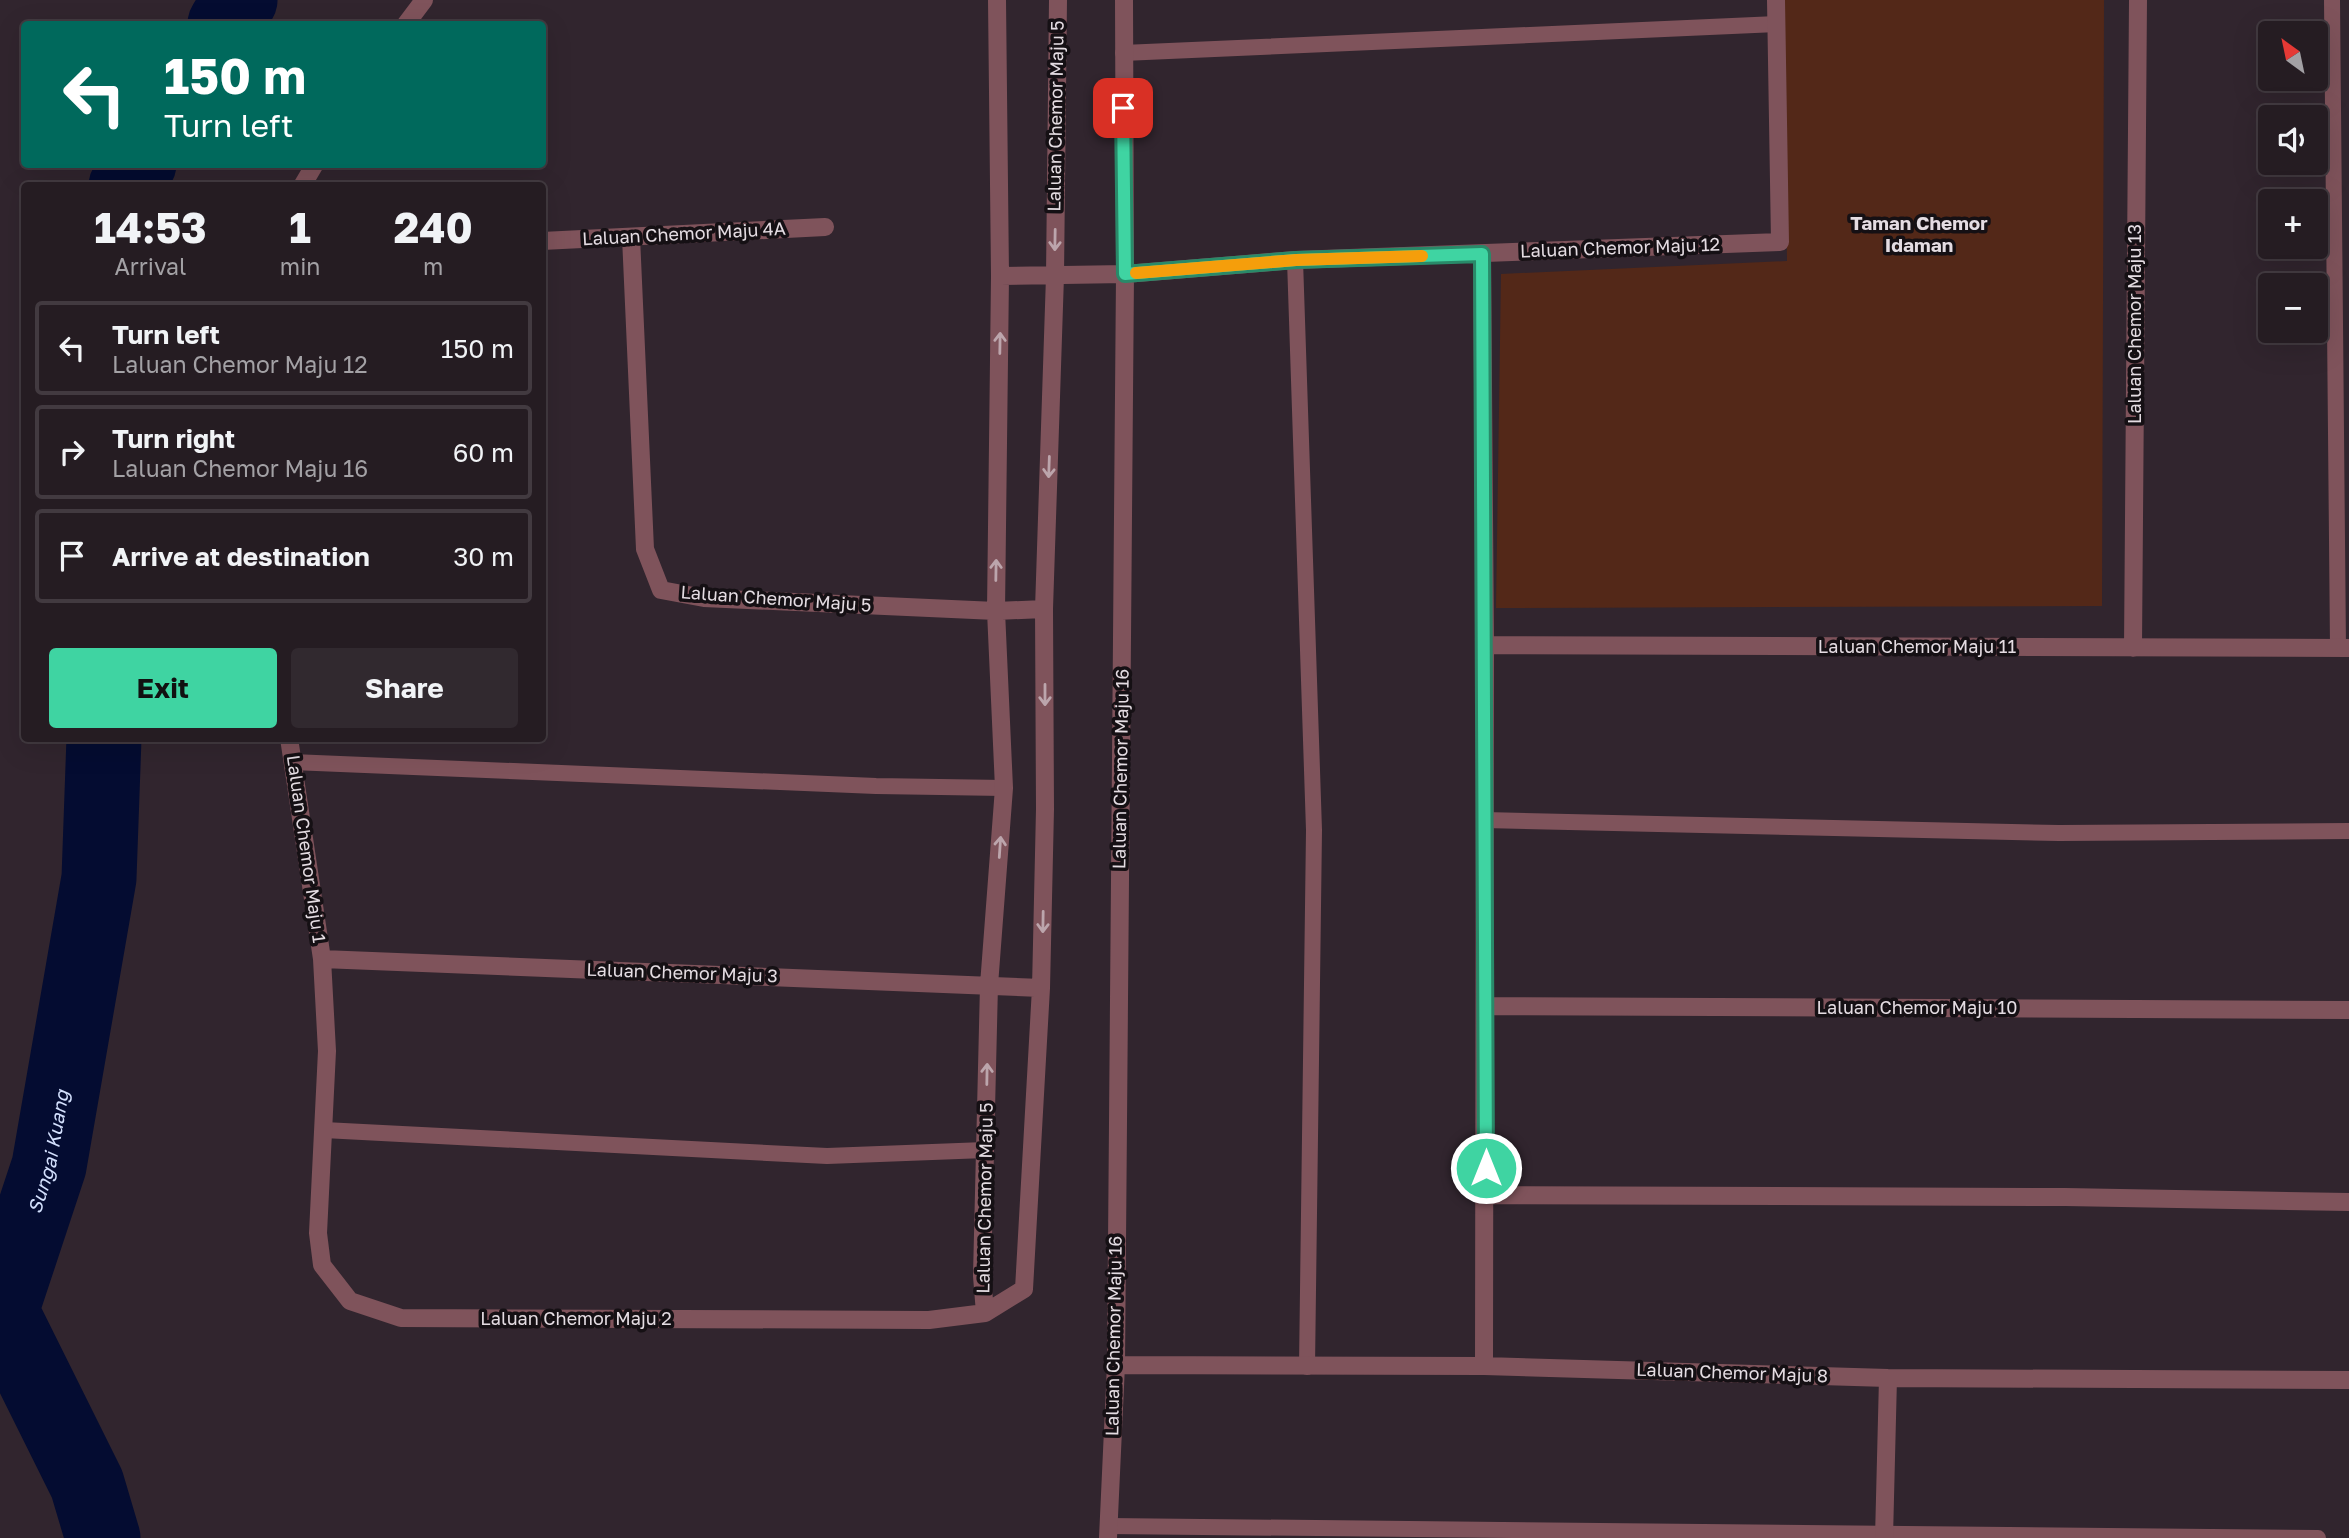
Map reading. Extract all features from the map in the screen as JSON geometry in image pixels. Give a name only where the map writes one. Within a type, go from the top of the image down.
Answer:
[{"type":"street","points":[[408,21],[424,0]]},
{"type":"street","name":"Laluan Chemor Maju 5","points":[[997,0],[1000,276],[996,611],[1004,788],[989,985],[982,1276],[985,1313],[1024,1289],[1041,988],[1045,809],[1044,609],[1055,276],[1058,0]]},
{"type":"street","name":"Laluan Chemor Maju 16","points":[[1108,1532],[1116,1365],[1125,274],[1124,0]]},
{"type":"street","points":[[1776,0],[1777,24]]},
{"type":"street","name":"Laluan Chemor Maju 13","points":[[2133,648],[2138,0]]},
{"type":"street","name":"Laluan Chemor Maju 12","points":[[1000,276],[1125,274],[1296,260],[1780,242],[1777,24]]},
{"type":"street","name":"Laluan Chemor Maju 4A","points":[[546,241],[825,227]]},
{"type":"street","name":"Laluan Chemor Maju 5","points":[[631,237],[645,549],[661,590],[704,598],[996,611],[1044,609]]},
{"type":"street","points":[[1482,254],[1486,1195],[1484,1366]]},
{"type":"street","name":"Laluan Chemor Maju 11","points":[[1485,645],[2343,648]]},
{"type":"street","name":"Laluan Chemor Maju 1","points":[[290,742],[322,959],[327,1051],[324,1130]]},
{"type":"street","name":"Laluan Chemor Maju 3","points":[[322,959],[1041,988]]},
{"type":"street","name":"Laluan Chemor Maju 10","points":[[1485,1006],[2349,1010]]},
{"type":"street","name":"Laluan Chemor Maju 2","points":[[324,1130],[318,1233],[322,1265],[350,1301],[401,1318],[929,1321],[985,1313]]},
{"type":"street","points":[[1486,1195],[2065,1196],[2349,1202]]},
{"type":"street","name":"Laluan Chemor Maju 8","points":[[1116,1365],[1484,1366],[1888,1378],[2349,1380]]},
{"type":"street","points":[[1884,1536],[1888,1378]]},
{"type":"lane","points":[[2332,0],[2341,206],[2343,648]]},
{"type":"lane","points":[[1123,53],[1777,24]]},
{"type":"lane","points":[[1296,260],[1314,830],[1307,1367]]},
{"type":"lane","points":[[292,762],[876,786],[1004,788]]},
{"type":"lane","points":[[1484,820],[2046,833],[2349,831]]},
{"type":"lane","points":[[324,1130],[827,1156],[985,1150]]},
{"type":"lane","points":[[1108,1532],[2318,1538]]},
{"type":"shaded area","points":[[1783,0],[2104,0],[2102,606],[1496,608],[1501,274],[1787,261]]},
{"type":"waterway","name":"Sungai Kuang","points":[[227,21],[240,0]]},
{"type":"waterway","name":"Sungai Kuang","points":[[128,182],[137,168]]},
{"type":"waterway","name":"Sungai Kuang","points":[[103,1538],[87,1484],[1,1311],[49,1166],[99,878],[104,742]]},
{"type":"slow traffic","points":[[1136,273],[1296,260],[1422,256]]},
{"type":"district","name":"Taman Chemor Idaman","points":[[1919,234]]},
{"type":"route","points":[[1123,108],[1125,274],[1296,260],[1482,254],[1486,1168]]}]
